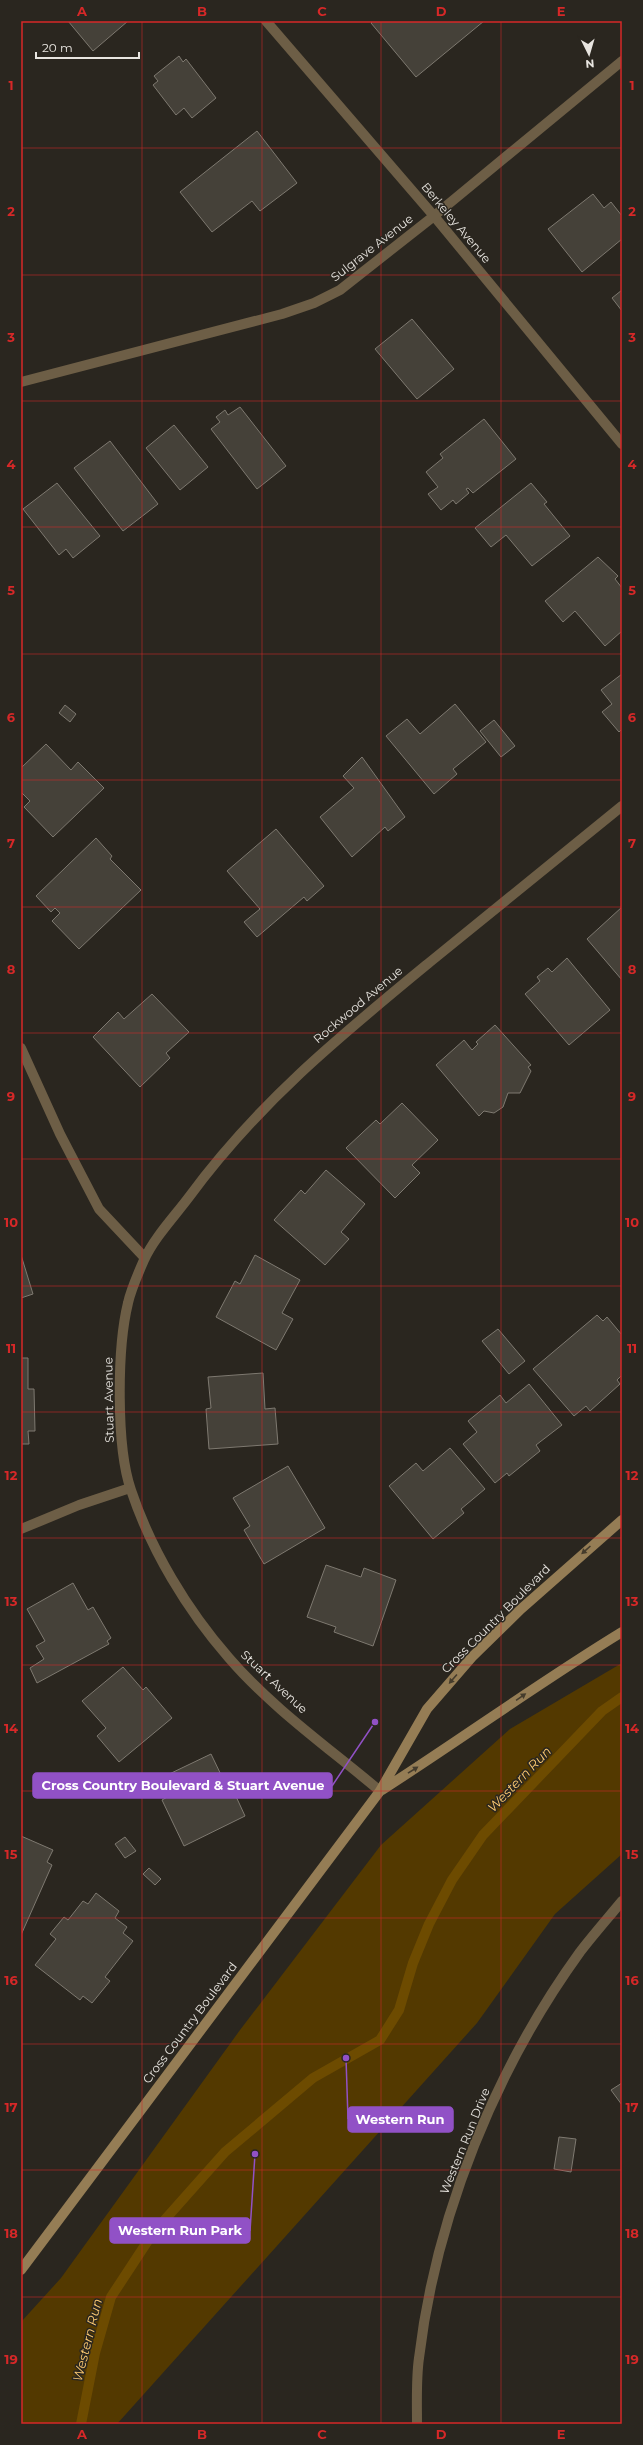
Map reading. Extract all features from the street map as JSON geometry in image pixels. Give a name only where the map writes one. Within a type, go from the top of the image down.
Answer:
[{"type":"main road","name":"Cross Country Boulevard","points":[[21,2270],[380,1791],[427,1709],[472,1657],[521,1609],[620,1520]]},
{"type":"main road","name":"Cross Country Boulevard","points":[[380,1791],[458,1741],[554,1674],[622,1632]]},
{"type":"street","name":"Berkeley Avenue","points":[[266,21],[434,216],[622,444]]},
{"type":"street","name":"Sulgrave Avenue","points":[[21,382],[282,314],[314,303],[340,290],[434,216],[622,61]]},
{"type":"street","name":"Rockwood Avenue","points":[[145,1258],[218,1159],[262,1108],[330,1044],[622,806]]},
{"type":"street","points":[[21,1048],[60,1134],[99,1209],[145,1258]]},
{"type":"street","name":"Stuart Avenue","points":[[145,1258],[128,1303],[122,1347],[120,1407],[122,1445],[130,1488],[158,1551],[193,1612],[229,1658],[267,1696],[380,1791]]},
{"type":"street","points":[[21,1528],[79,1505],[130,1488]]},
{"type":"street","name":"Western Run Drive","points":[[416,2424],[418,2359],[426,2308],[440,2241],[466,2168],[496,2096],[540,2013],[580,1952],[622,1901]]},
{"type":"shaded area","points":[[622,1663],[622,1854],[555,1914],[477,2023],[117,2424],[21,2424],[21,2322],[61,2278],[240,2030],[381,1845],[510,1729]]},
{"type":"building","points":[[68,21],[128,21],[93,51]]},
{"type":"building","points":[[373,21],[484,21],[416,77],[371,23]]},
{"type":"building","points":[[179,56],[183,62],[186,59],[216,98],[192,118],[184,108],[176,115],[153,85],[158,81],[154,76]]},
{"type":"building","points":[[257,131],[297,183],[260,211],[252,201],[212,232],[180,192]]},
{"type":"building","points":[[593,194],[604,208],[611,202],[622,216],[622,239],[582,272],[548,229]]},
{"type":"building","points":[[622,290],[622,311],[612,298]]},
{"type":"building","points":[[412,319],[454,369],[417,399],[375,349]]},
{"type":"building","points":[[240,407],[286,466],[257,489],[211,429],[220,422],[216,417],[225,410],[228,415]]},
{"type":"building","points":[[484,419],[516,459],[473,493],[468,488],[466,489],[469,493],[456,504],[453,500],[441,510],[428,494],[438,487],[426,472],[443,458],[440,454]]},
{"type":"building","points":[[174,425],[208,467],[180,490],[146,448]]},
{"type":"building","points":[[110,441],[158,504],[123,531],[74,468]]},
{"type":"building","points":[[57,483],[100,536],[73,558],[66,549],[59,555],[23,509]]},
{"type":"building","points":[[531,483],[547,502],[544,504],[570,536],[532,566],[506,535],[491,547],[475,528]]},
{"type":"building","points":[[598,557],[618,576],[615,579],[622,588],[622,631],[605,646],[575,611],[563,622],[545,601]]},
{"type":"building","points":[[622,674],[622,729],[619,732],[602,712],[612,704],[601,690]]},
{"type":"building","points":[[455,704],[486,742],[453,769],[457,774],[434,794],[386,736],[407,719],[420,734]]},
{"type":"building","points":[[65,705],[76,714],[70,722],[59,713]]},
{"type":"building","points":[[494,720],[515,746],[501,757],[480,731]]},
{"type":"building","points":[[46,744],[71,770],[78,762],[104,788],[53,837],[24,807],[30,801],[21,792],[21,768]]},
{"type":"building","points":[[362,757],[405,817],[388,831],[385,827],[352,857],[320,817],[354,788],[343,776]]},
{"type":"building","points":[[276,829],[324,886],[307,901],[304,897],[257,937],[244,922],[260,909],[227,871]]},
{"type":"building","points":[[96,838],[112,856],[110,859],[141,890],[79,949],[52,921],[60,913],[55,908],[51,912],[36,896]]},
{"type":"building","points":[[622,907],[622,980],[587,939]]},
{"type":"building","points":[[567,958],[610,1010],[569,1045],[525,994],[540,981],[537,977],[548,968],[552,972]]},
{"type":"building","points":[[152,994],[189,1032],[166,1053],[170,1058],[140,1087],[93,1037],[118,1012],[124,1019]]},
{"type":"building","points":[[495,1025],[531,1065],[528,1067],[531,1071],[520,1093],[508,1093],[503,1107],[494,1113],[484,1111],[479,1116],[436,1065],[464,1040],[472,1050],[478,1044],[476,1042]]},
{"type":"building","points":[[402,1103],[438,1140],[412,1165],[420,1173],[395,1198],[346,1148],[376,1120],[380,1124]]},
{"type":"building","points":[[326,1170],[365,1204],[341,1232],[349,1239],[325,1265],[274,1220],[301,1190],[305,1194]]},
{"type":"building","points":[[21,1255],[33,1294],[21,1298]]},
{"type":"building","points":[[255,1255],[300,1280],[282,1313],[293,1319],[276,1350],[216,1317],[235,1281],[240,1284]]},
{"type":"building","points":[[597,1315],[603,1321],[607,1317],[622,1335],[622,1375],[617,1380],[620,1384],[590,1411],[586,1406],[574,1416],[533,1369]]},
{"type":"building","points":[[498,1329],[525,1361],[509,1374],[482,1341]]},
{"type":"building","points":[[21,1358],[28,1358],[28,1389],[34,1389],[35,1431],[28,1431],[29,1444],[21,1444]]},
{"type":"building","points":[[263,1373],[265,1409],[275,1408],[278,1444],[209,1449],[206,1409],[211,1408],[208,1377]]},
{"type":"building","points":[[529,1384],[562,1425],[536,1445],[540,1451],[509,1476],[507,1473],[495,1483],[463,1444],[477,1432],[468,1421],[500,1395],[506,1403]]},
{"type":"building","points":[[450,1448],[485,1489],[461,1509],[464,1513],[433,1539],[389,1486],[416,1463],[423,1471]]},
{"type":"building","points":[[288,1466],[325,1528],[264,1564],[244,1530],[250,1526],[233,1498]]},
{"type":"building","points":[[326,1565],[361,1577],[364,1568],[396,1580],[373,1646],[334,1632],[336,1627],[307,1617]]},
{"type":"building","points":[[73,1583],[88,1610],[93,1607],[111,1638],[107,1641],[109,1644],[37,1683],[30,1668],[44,1659],[36,1646],[45,1641],[27,1609]]},
{"type":"building","points":[[123,1667],[143,1690],[146,1687],[172,1718],[119,1762],[97,1736],[106,1728],[82,1701]]},
{"type":"building","points":[[211,1754],[224,1781],[228,1779],[245,1816],[184,1846],[162,1800],[171,1795],[163,1777]]},
{"type":"building","points":[[21,1836],[53,1850],[47,1862],[52,1865],[21,1935]]},
{"type":"building","points":[[125,1837],[136,1851],[125,1858],[115,1844]]},
{"type":"building","points":[[149,1868],[161,1879],[155,1885],[143,1874]]},
{"type":"building","points":[[96,1893],[119,1911],[115,1918],[127,1927],[123,1933],[133,1941],[105,1977],[110,1981],[92,2003],[83,1996],[80,2000],[35,1965],[56,1939],[50,1934],[64,1917],[68,1920],[83,1901],[88,1904]]},
{"type":"building","points":[[622,2083],[622,2105],[611,2090]]},
{"type":"building","points":[[559,2137],[576,2139],[571,2172],[554,2169]]},
{"type":"waterway","name":"Western Run","points":[[81,2424],[95,2353],[111,2297],[153,2233],[225,2152],[313,2078],[380,2040],[399,2010],[413,1963],[429,1924],[452,1880],[483,1835],[602,1711],[622,1697]]},
{"type":"place","name":"Cross Country Boulevard & Stuart Avenue","points":[[375,1722]]},
{"type":"place","name":"Western Run","points":[[346,2058]]},
{"type":"place","name":"Western Run Park","points":[[255,2154]]}]
